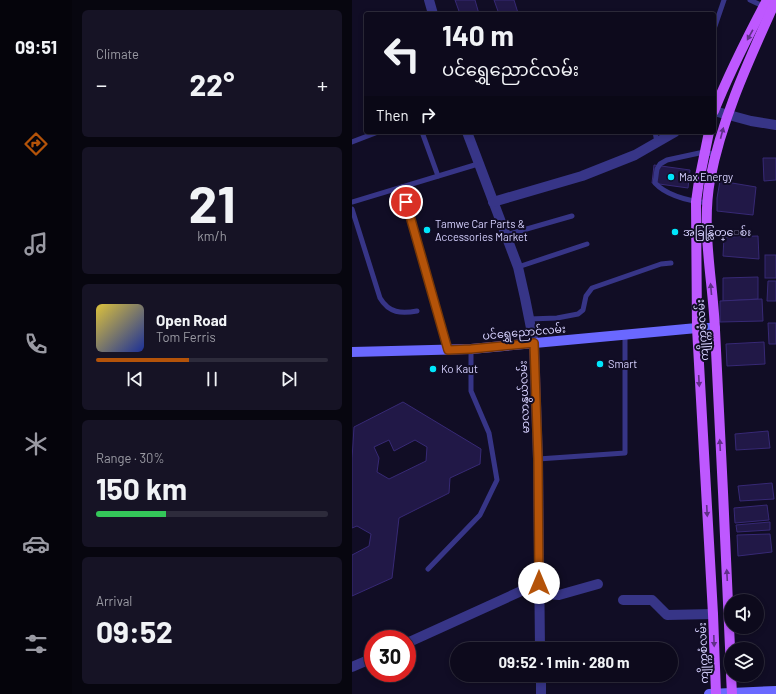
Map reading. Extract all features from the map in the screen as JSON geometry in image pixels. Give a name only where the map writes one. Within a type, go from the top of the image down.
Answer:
[{"type":"main road","name":"ကျိုက္ကစံလမ်း","points":[[716,106],[738,55],[756,22],[768,5],[776,0]]},
{"type":"main road","name":"ကျိုက္ကစံလမ်း","points":[[730,642],[715,328],[708,249],[708,203],[710,181],[727,115],[768,5]]},
{"type":"main road","name":"ကျိုက္ကစံလမ်း","points":[[708,134],[696,202],[697,328],[713,614],[714,694]]},
{"type":"main road","points":[[731,682],[732,693]]},
{"type":"street","points":[[429,0],[432,12]]},
{"type":"street","points":[[716,112],[751,121],[776,125]]},
{"type":"street","name":"မာလာနွယ်လမ်း","points":[[468,134],[518,267],[534,343],[538,459],[540,642]]},
{"type":"street","points":[[493,202],[582,176],[635,155],[656,137],[667,134]]},
{"type":"street","name":"ပင်ရွှေညောင်လမ်း","points":[[353,349],[471,349],[697,328],[715,328]]},
{"type":"street","points":[[416,638],[539,588],[559,595],[598,584]]},
{"type":"street","points":[[623,600],[652,600],[666,615],[713,614]]},
{"type":"street","points":[[352,667],[364,662]]},
{"type":"street","points":[[541,682],[541,694]]},
{"type":"street","points":[[714,694],[776,691]]},
{"type":"lane","points":[[716,23],[724,0]]},
{"type":"lane","points":[[750,0],[768,5]]},
{"type":"lane","points":[[352,142],[373,134]]},
{"type":"lane","points":[[423,134],[438,176]]},
{"type":"lane","points":[[708,203],[696,202],[679,197],[661,189],[655,183],[657,169],[660,164],[667,160],[704,152],[716,155]]},
{"type":"lane","points":[[352,202],[478,164]]},
{"type":"lane","points":[[402,187],[448,350]]},
{"type":"lane","points":[[352,209],[380,298],[385,305],[398,312],[407,313],[417,311]]},
{"type":"lane","points":[[506,235],[572,216]]},
{"type":"lane","points":[[518,267],[587,244]]},
{"type":"lane","points":[[529,319],[556,318],[578,314],[583,310],[586,296],[592,288],[656,266],[671,263]]},
{"type":"lane","points":[[538,459],[625,453],[625,335]]},
{"type":"lane","points":[[428,569],[480,515],[497,480],[490,433],[471,390],[471,349]]},
{"type":"building","points":[[455,0],[475,0],[478,12],[459,12]]},
{"type":"building","points":[[494,0],[514,0],[518,12],[498,12]]},
{"type":"building","points":[[763,158],[776,158],[776,180],[764,181]]},
{"type":"building","name":"Max Energy","points":[[654,165],[690,170],[688,188],[652,183]]},
{"type":"building","points":[[720,181],[756,187],[753,215],[717,211],[717,198]]},
{"type":"building","points":[[758,236],[759,259],[723,256],[724,237]]},
{"type":"building","points":[[765,255],[776,255],[776,278],[765,278]]},
{"type":"building","points":[[758,277],[758,299],[723,301],[723,278]]},
{"type":"building","points":[[768,281],[776,281],[776,301],[767,301]]},
{"type":"building","points":[[762,299],[763,321],[720,322],[720,301]]},
{"type":"building","points":[[768,323],[776,323],[776,344],[769,344]]},
{"type":"building","points":[[764,342],[765,364],[727,366],[726,344]]},
{"type":"building","points":[[403,402],[481,449],[480,464],[450,478],[449,493],[399,518],[392,578],[352,596],[352,555],[369,546],[371,534],[357,526],[352,528],[352,459],[354,427]],"holes":[[[389,440],[394,451],[415,440],[427,447],[426,461],[389,479],[377,472],[379,458],[374,447]]]},
{"type":"building","points":[[768,431],[770,448],[736,450],[735,434]]},
{"type":"building","points":[[772,483],[774,499],[740,501],[738,486]]},
{"type":"building","points":[[767,505],[769,520],[735,523],[734,508]]},
{"type":"building","points":[[770,522],[770,530],[737,532],[736,525]]},
{"type":"building","points":[[770,534],[772,552],[738,556],[737,535]]},
{"type":"place","name":"Max Energy","points":[[671,177]]},
{"type":"place","name":"Tamwe Car Parts & Accessories Market","points":[[427,230]]},
{"type":"place","name":"အခြန္လြတ္ေစ်း","points":[[675,232]]},
{"type":"place","name":"Smart","points":[[600,364]]},
{"type":"place","name":"Ko Kaut","points":[[433,369]]},
{"type":"route","points":[[406,202],[448,350],[534,343],[538,459],[539,583]]}]
